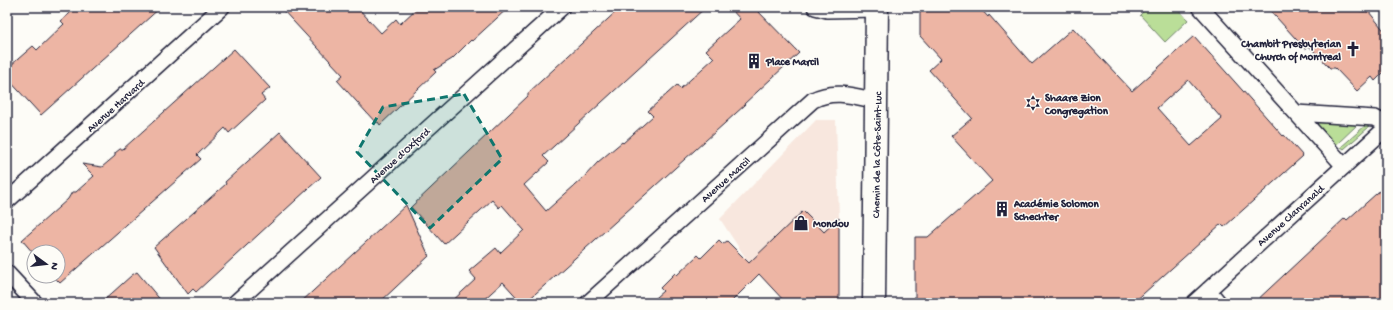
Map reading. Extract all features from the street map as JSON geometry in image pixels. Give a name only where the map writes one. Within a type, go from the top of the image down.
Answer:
[{"type":"main road","name":"Chemin de la Côte-Saint-Luc","points":[[874,303],[877,8]]},
{"type":"street","name":"Avenue Harvard","points":[[7,201],[222,7]]},
{"type":"street","name":"Avenue d'Oxford","points":[[235,303],[562,7]]},
{"type":"street","points":[[815,7],[827,10],[877,8]]},
{"type":"street","points":[[1200,7],[1344,166]]},
{"type":"street","name":"Avenue Marcil","points":[[588,303],[813,100],[826,95],[838,93],[876,101]]},
{"type":"street","points":[[1296,113],[1375,118],[1386,124]]},
{"type":"street","name":"Avenue Clanranald","points":[[1194,303],[1386,128]]},
{"type":"street","points":[[7,273],[35,303]]},
{"type":"street","points":[[1208,290],[1219,303]]},
{"type":"highlighted area","points":[[464,94],[502,159],[430,228],[357,152],[383,107]]},
{"type":"shaded area","points":[[816,120],[836,120],[839,218],[769,285],[749,263],[720,219]]},
{"type":"green space","points":[[1148,7],[1176,7],[1188,20],[1165,42],[1140,15]]},
{"type":"green space","points":[[1319,122],[1358,124],[1336,145],[1317,124]]},
{"type":"green space","points":[[1366,125],[1369,127],[1344,149],[1341,147]]},
{"type":"building","points":[[77,7],[161,7],[41,115],[7,78],[13,70],[10,66],[33,46],[37,50],[64,24],[61,21]]},
{"type":"building","points":[[280,7],[357,7],[381,33],[396,19],[400,24],[418,7],[509,7],[472,41],[471,40],[452,59],[434,70],[436,72],[380,125],[378,122],[376,123],[337,80],[343,75]]},
{"type":"building","points":[[621,7],[706,7],[543,156],[549,162],[524,185],[546,211],[584,177],[598,162],[622,142],[623,143],[653,116],[648,111],[677,85],[680,89],[714,58],[706,50],[740,19],[729,7],[754,7],[799,53],[744,104],[745,105],[525,303],[522,303],[503,282],[480,303],[450,303],[476,279],[469,271],[496,248],[500,253],[524,230],[502,205],[499,208],[492,200],[444,244],[411,207],[528,96],[528,93]]},
{"type":"building","points":[[920,7],[979,7],[988,17],[989,15],[1032,64],[1073,28],[1132,91],[1194,36],[1283,136],[1284,135],[1303,156],[1224,227],[1221,224],[1133,303],[915,303],[915,237],[928,237],[992,181],[951,136],[972,118],[929,70],[941,59],[920,36]],"holes":[[[1188,80],[1222,119],[1191,146],[1157,108]]]},
{"type":"building","name":"Chambit Presbyterian Church of Montreal","points":[[1267,7],[1336,7],[1369,12],[1386,33],[1386,70],[1375,81],[1372,77],[1357,91],[1335,68],[1330,68],[1309,46],[1305,49]]},
{"type":"building","points":[[234,49],[270,88],[261,95],[265,100],[229,133],[225,128],[197,155],[201,159],[66,278],[66,244],[26,245],[22,240],[68,199],[72,192],[76,192],[94,176],[82,164],[102,167],[115,156],[115,153],[120,149],[123,149]]},
{"type":"building","points":[[280,132],[321,177],[196,292],[193,289],[188,294],[154,247],[226,184],[225,182]]},
{"type":"building","points":[[1386,185],[1386,298],[1381,303],[1254,303],[1345,218],[1347,220]]},
{"type":"building","points":[[406,205],[429,256],[379,303],[300,303]]},
{"type":"building","points":[[803,211],[824,232],[839,218],[839,303],[786,303],[759,274],[730,303],[649,303],[663,291],[660,288],[675,273],[677,275],[698,255],[701,258],[719,240],[723,244],[727,241],[749,263]]},
{"type":"building","points":[[137,272],[163,303],[101,303],[132,275]]},
{"type":"place","name":"Chambit Presbyterian Church of Montreal","points":[[1353,49]]},
{"type":"place","name":"Place Marcil","points":[[754,61]]},
{"type":"place","name":"Shaare Zion Congregation","points":[[1033,103]]},
{"type":"place","name":"Académie Solomon Schechter","points":[[1002,209]]},
{"type":"place","name":"Mondou","points":[[801,223]]}]
